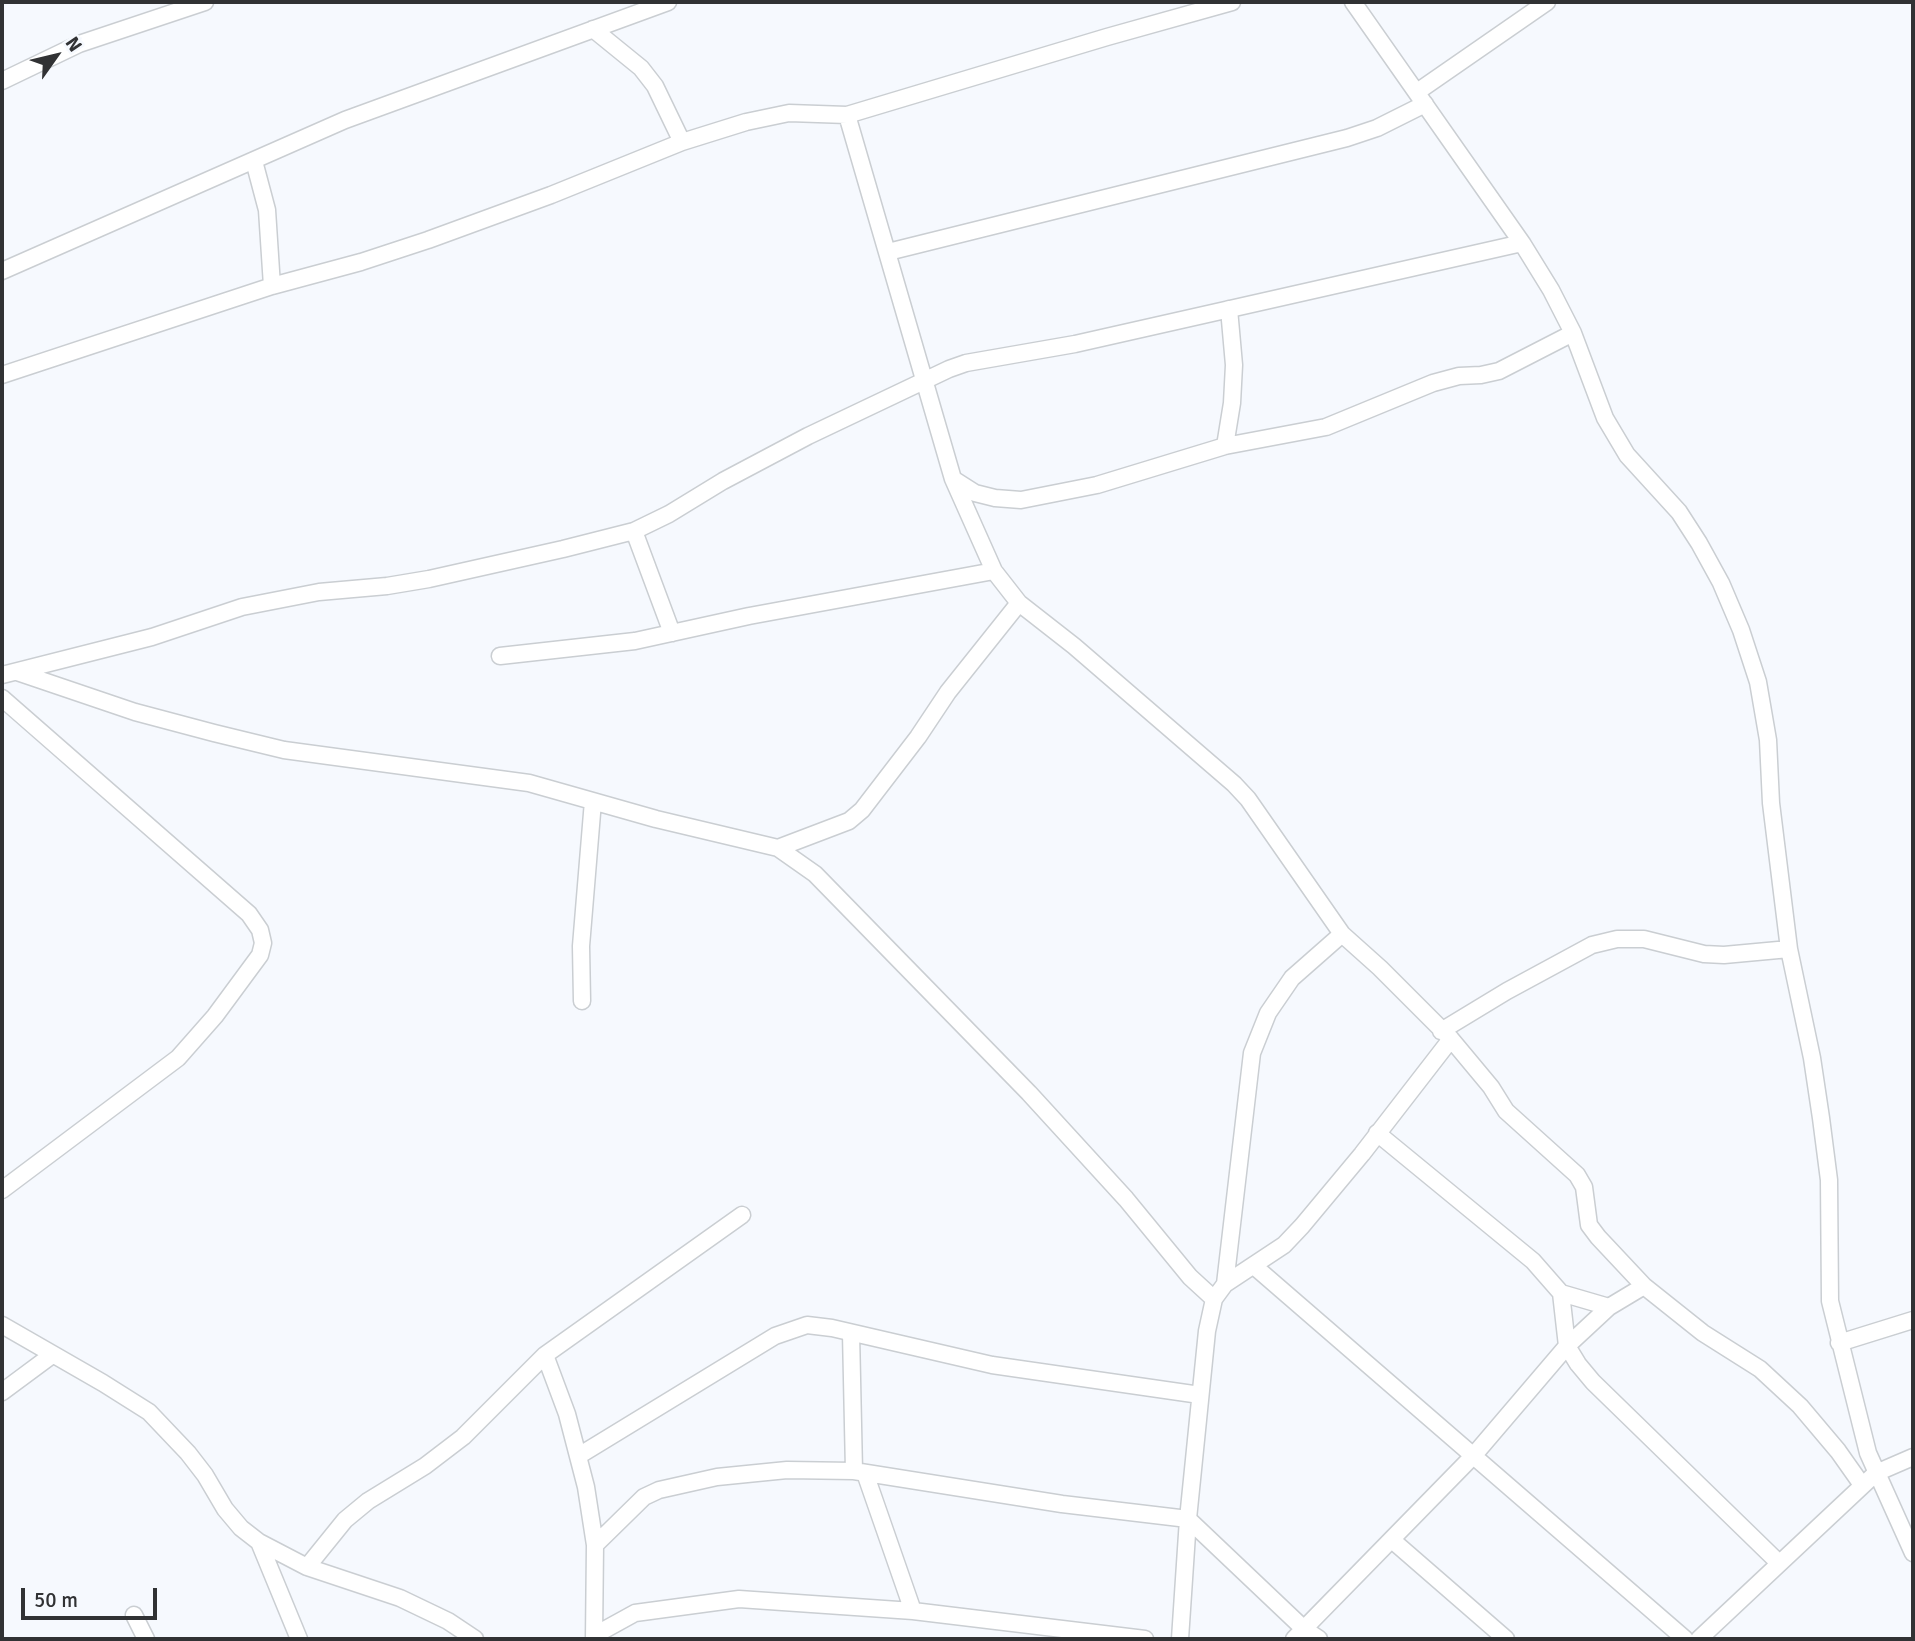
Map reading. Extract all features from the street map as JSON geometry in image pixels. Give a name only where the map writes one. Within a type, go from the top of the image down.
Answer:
[{"type":"street","points":[[2,81],[79,44],[205,2]]},
{"type":"street","points":[[2,271],[345,120],[668,2]]},
{"type":"street","points":[[2,375],[272,286],[361,262],[428,240],[551,195],[682,142],[746,122],[789,113],[847,115],[1233,2]]},
{"type":"street","points":[[1353,2],[1552,290],[1573,333],[1605,418],[1627,455],[1679,512],[1699,543],[1721,583],[1741,630],[1758,682],[1768,740],[1771,803],[1790,949],[1821,1118],[1829,1180],[1830,1301],[1868,1452],[1913,1553]]},
{"type":"street","points":[[888,252],[1348,138],[1377,128],[1548,2]]},
{"type":"street","points":[[593,29],[641,68],[655,86],[682,142]]},
{"type":"street","points":[[847,115],[953,479],[994,571],[1019,603],[1108,675],[1241,792],[1342,934],[1446,1035],[1491,1087],[1506,1111],[1577,1175],[1584,1187],[1589,1225],[1644,1286],[1703,1333],[1759,1369],[1800,1406],[1838,1451],[1862,1485]]},
{"type":"street","points":[[254,161],[267,210],[272,286]]},
{"type":"street","points":[[9,673],[152,637],[242,607],[319,592],[429,579],[563,550],[634,531],[796,442],[966,363],[1074,344],[1522,243]]},
{"type":"street","points":[[1225,446],[1232,403],[1234,365],[1229,309]]},
{"type":"street","points":[[953,479],[975,493],[1021,500],[1097,485],[1225,446],[1326,427],[1433,383],[1459,376],[1499,371],[1573,333]]},
{"type":"street","points":[[634,531],[672,633]]},
{"type":"street","points":[[499,656],[635,640],[994,571]]},
{"type":"street","points":[[778,848],[849,821],[862,810],[918,737],[948,692],[1019,603]]},
{"type":"street","points":[[9,673],[135,712],[284,750],[529,783],[778,848],[815,874],[1029,1093],[1126,1199],[1190,1277],[1214,1299]]},
{"type":"street","points":[[2,698],[250,914],[260,930],[263,943],[260,955],[230,996],[178,1058],[5,1183]]},
{"type":"street","points":[[582,1001],[582,946],[593,801]]},
{"type":"street","points":[[1225,1284],[1252,1053],[1268,1013],[1292,978],[1342,934]]},
{"type":"street","points":[[1180,1639],[1188,1519],[1207,1331],[1214,1299],[1225,1284],[1284,1245],[1377,1133],[1446,1035],[1507,991],[1592,945],[1617,939],[1644,939],[1704,954],[1724,955],[1790,949]]},
{"type":"street","points":[[1377,1133],[1518,1247],[1561,1293],[1609,1307]]},
{"type":"street","points":[[307,1567],[345,1520],[368,1501],[425,1466],[463,1437],[545,1355],[742,1215]]},
{"type":"street","points":[[1254,1266],[1685,1639]]},
{"type":"street","points":[[1299,1634],[1474,1455],[1567,1346],[1609,1307],[1644,1286]]},
{"type":"street","points":[[1561,1293],[1567,1346],[1578,1364],[1593,1382],[1779,1563]]},
{"type":"street","points":[[1839,1343],[1913,1320]]},
{"type":"street","points":[[2,1325],[149,1412],[188,1453],[225,1509],[241,1528],[259,1542],[307,1567],[400,1598],[449,1621],[475,1639]]},
{"type":"street","points":[[580,1455],[775,1336],[807,1325],[832,1328],[992,1365],[1200,1395]]},
{"type":"street","points":[[851,1334],[859,1472],[913,1611]]},
{"type":"street","points":[[2,1392],[52,1355]]},
{"type":"street","points":[[545,1355],[580,1455],[595,1545],[595,1637]]},
{"type":"street","points":[[1699,1639],[1876,1473],[1913,1457]]},
{"type":"street","points":[[595,1545],[644,1497],[659,1490],[716,1477],[775,1471],[859,1472],[1062,1504],[1188,1519],[1299,1634],[1319,1639]]},
{"type":"street","points":[[1392,1540],[1506,1639]]},
{"type":"street","points":[[259,1542],[299,1639]]},
{"type":"street","points":[[595,1637],[635,1613],[739,1599],[913,1611],[1145,1639]]},
{"type":"street","points":[[134,1615],[146,1639]]}]
